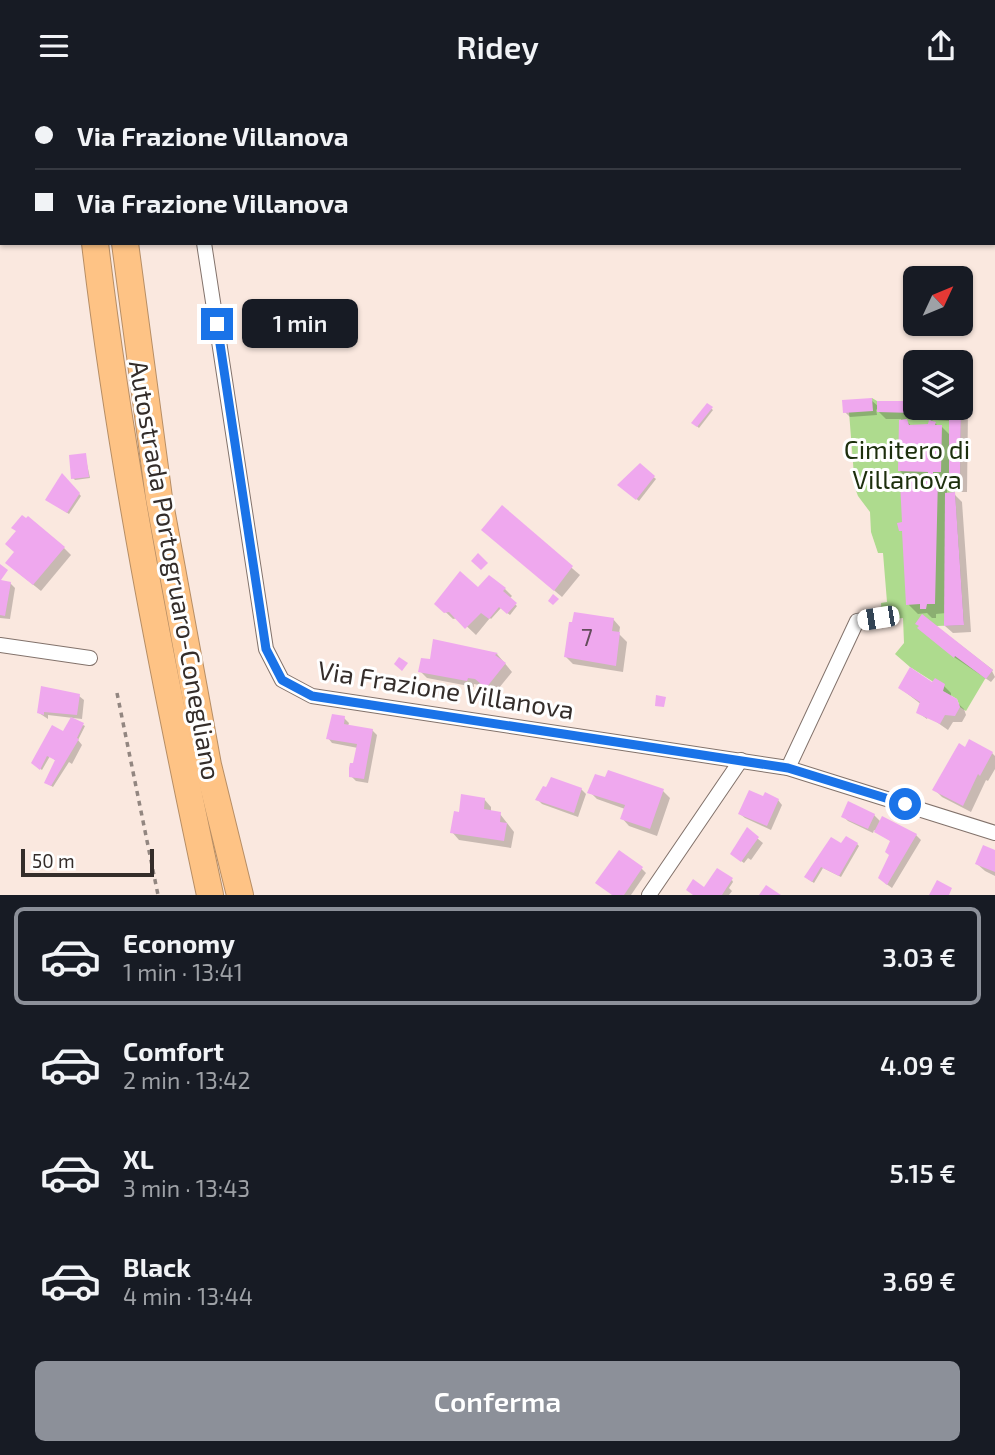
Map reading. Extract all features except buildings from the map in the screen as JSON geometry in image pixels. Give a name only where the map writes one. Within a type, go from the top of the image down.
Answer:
[{"type":"highway","name":"Autostrada Portogruaro-Conegliano","points":[[95,245],[133,506],[210,895]]},
{"type":"highway","name":"Autostrada Portogruaro-Conegliano","points":[[125,245],[159,498],[208,765],[240,895]]},
{"type":"street","name":"Via Frazione Villanova","points":[[205,245],[266,649],[282,680],[312,696],[788,768],[995,833]]},
{"type":"street","points":[[788,768],[857,621],[878,618]]},
{"type":"street","points":[[0,645],[90,658]]},
{"type":"street","points":[[649,895],[740,760]]},
{"type":"path","points":[[117,693],[158,895]]},
{"type":"green space","name":"Cimitero di Villanova","points":[[872,398],[877,401],[903,401],[903,420],[961,420],[960,485],[955,486],[955,493],[964,625],[936,626],[993,670],[966,711],[960,707],[957,699],[895,654],[904,643],[903,618],[882,620],[881,603],[887,602],[883,553],[878,553],[871,532],[870,512],[855,488],[849,412]]},
{"type":"route","points":[[217,324],[266,649],[282,680],[312,696],[788,768],[905,804]]}]
